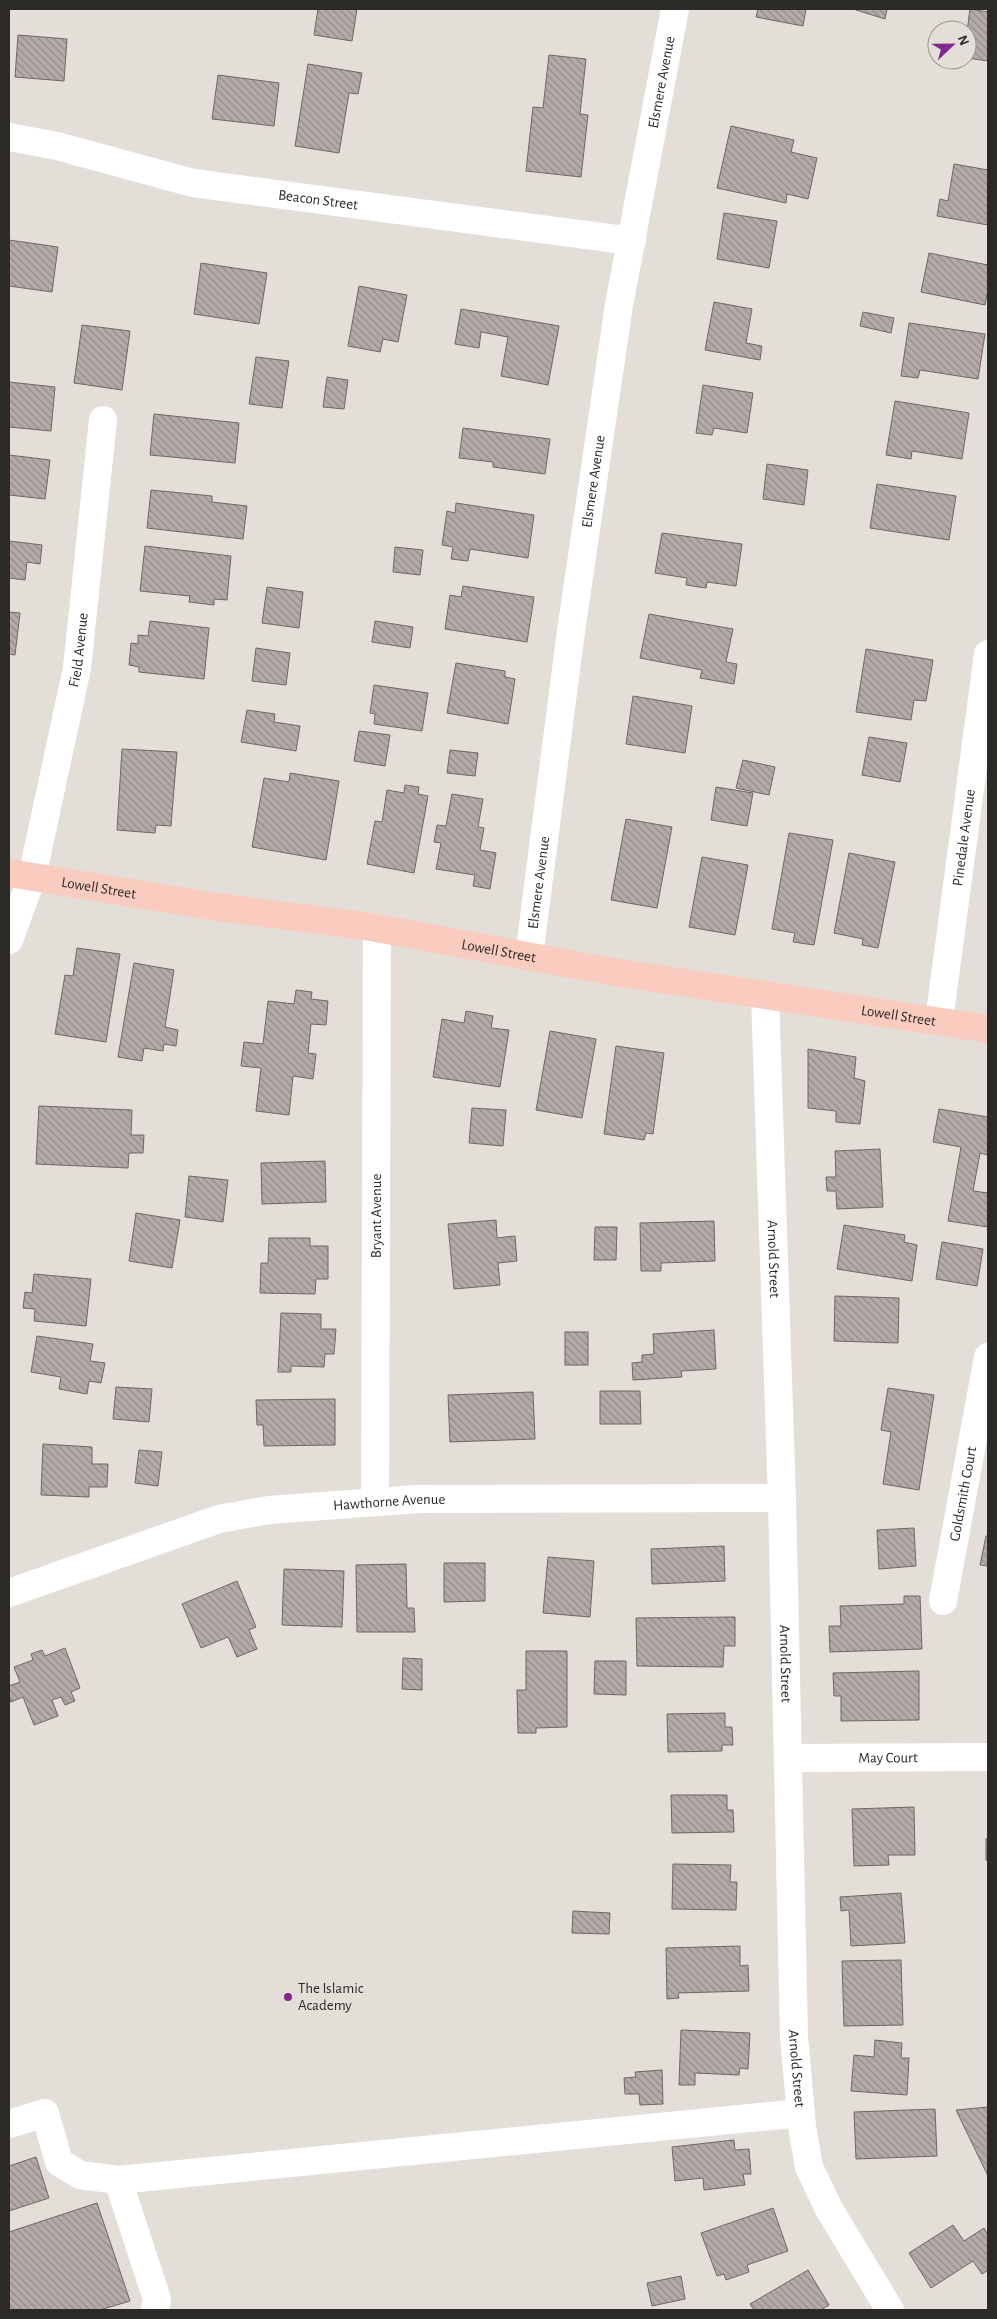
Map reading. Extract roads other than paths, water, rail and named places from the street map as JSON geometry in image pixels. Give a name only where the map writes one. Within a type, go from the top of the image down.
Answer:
[{"type":"main road","name":"Lowell Street","points":[[20,875],[217,907],[377,928],[614,972],[988,1028]]},
{"type":"street","name":"Elsmere Avenue","points":[[528,956],[573,622],[620,305],[675,9]]},
{"type":"street","name":"Beacon Street","points":[[9,138],[57,146],[193,183],[632,241]]},
{"type":"street","name":"Field Avenue","points":[[9,940],[20,875],[77,668],[103,420]]},
{"type":"street","name":"Pinedale Avenue","points":[[939,1021],[988,654]]},
{"type":"street","name":"Bryant Avenue","points":[[375,1502],[377,928]]},
{"type":"street","name":"Arnold Street","points":[[765,995],[782,1498],[794,2036],[801,2113],[809,2167],[829,2209],[890,2310]]},
{"type":"street","name":"Goldsmith Court","points":[[943,1601],[988,1357]]},
{"type":"street","name":"Hawthorne Avenue","points":[[9,1593],[219,1519],[269,1510],[418,1499],[782,1498]]},
{"type":"street","name":"May Court","points":[[788,1758],[988,1757]]},
{"type":"street","points":[[9,2124],[45,2113],[59,2162],[80,2175],[118,2180],[801,2113]]},
{"type":"street","points":[[118,2180],[157,2299],[156,2310]]},
{"type":"place","name":"The Islamic Academy","points":[[288,1997]]}]
